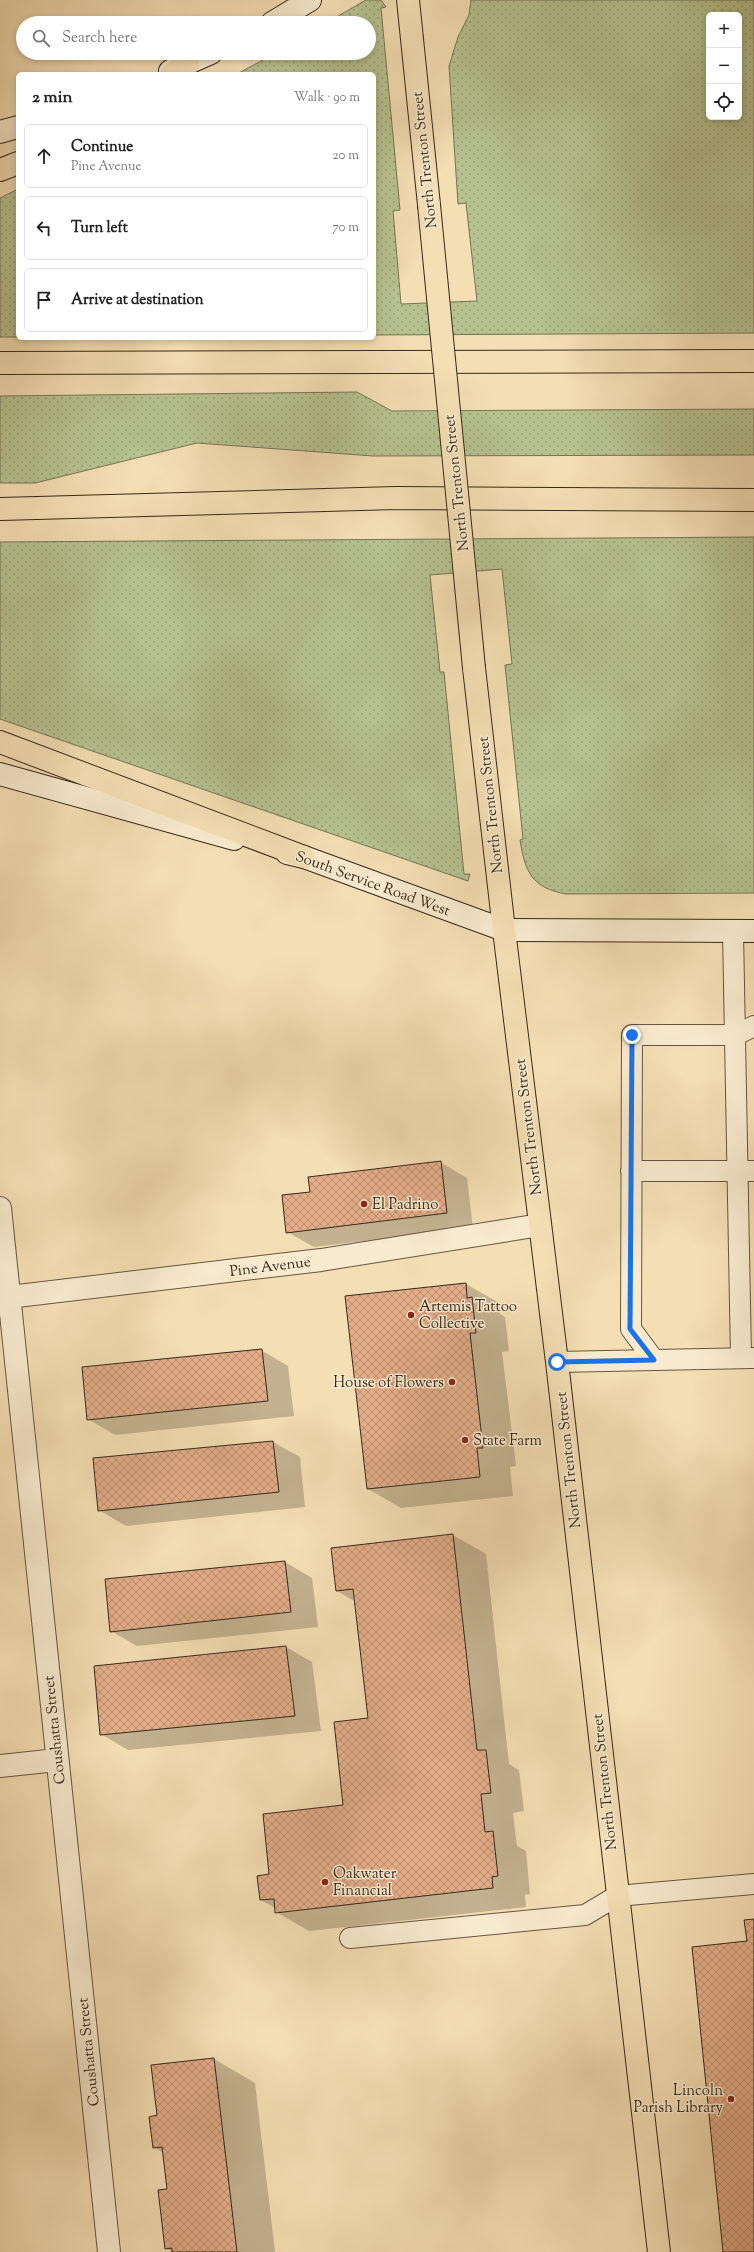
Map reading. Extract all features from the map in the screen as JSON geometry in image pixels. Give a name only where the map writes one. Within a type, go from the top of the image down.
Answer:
[{"type":"highway","name":"North Trenton Street","points":[[408,0],[474,668],[504,930],[557,1362],[659,2252]]},
{"type":"highway","points":[[0,170],[16,164]]},
{"type":"highway","points":[[0,363],[754,360]]},
{"type":"highway","points":[[0,509],[396,498],[754,500]]},
{"type":"highway","points":[[0,742],[304,857]]},
{"type":"street","points":[[284,16],[310,0]]},
{"type":"street","points":[[180,69],[197,60]]},
{"type":"street","points":[[0,132],[16,128]]},
{"type":"street","name":"South Service Road West","points":[[0,774],[162,820],[304,857],[504,930],[744,931]]},
{"type":"street","name":"Coushatta Street","points":[[0,1208],[5,1297],[57,1760],[109,2252]]},
{"type":"street","name":"Pine Avenue","points":[[5,1297],[321,1260],[540,1225]]},
{"type":"street","points":[[0,1766],[57,1760]]},
{"type":"lane","points":[[557,1362],[748,1358],[746,1171],[736,1035],[744,931]]},
{"type":"lane","points":[[654,1360],[630,1329],[632,1035],[736,1035],[754,1026]]},
{"type":"lane","points":[[631,1171],[746,1171]]},
{"type":"lane","points":[[350,1938],[585,1915],[617,1896],[754,1884]]},
{"type":"green space","points":[[366,0],[381,0],[386,7],[381,8],[400,210],[393,211],[401,304],[477,301],[466,203],[458,204],[449,66],[458,37],[469,15],[471,0],[754,0],[754,333],[376,335],[376,72],[241,72],[263,60],[376,60],[376,16],[338,16]]},
{"type":"green space","points":[[16,190],[16,337],[0,337],[0,198]]},
{"type":"green space","points":[[357,392],[392,411],[754,409],[754,455],[373,456],[197,443],[35,483],[0,483],[0,396]]},
{"type":"green space","points":[[754,537],[754,893],[566,894],[545,888],[532,877],[525,861],[520,840],[523,839],[505,665],[512,664],[502,569],[430,575],[440,672],[444,672],[464,874],[470,874],[468,881],[0,719],[0,542]]},
{"type":"building","name":"El Padrino","points":[[441,1161],[447,1213],[286,1233],[282,1195],[310,1192],[308,1177]]},
{"type":"building","points":[[466,1283],[467,1298],[472,1297],[476,1333],[470,1333],[483,1448],[477,1448],[480,1477],[367,1489],[345,1296]]},
{"type":"building","points":[[262,1349],[268,1401],[87,1420],[82,1367]]},
{"type":"building","points":[[273,1441],[279,1492],[98,1511],[93,1458]]},
{"type":"building","points":[[453,1534],[477,1750],[486,1750],[491,1793],[481,1794],[485,1832],[493,1831],[498,1876],[492,1877],[493,1888],[275,1913],[274,1899],[260,1900],[257,1876],[269,1874],[263,1814],[343,1805],[334,1722],[368,1718],[353,1589],[336,1591],[331,1548]]},
{"type":"building","points":[[285,1561],[291,1612],[110,1632],[105,1579]]},
{"type":"building","points":[[286,1646],[295,1716],[100,1735],[94,1666]]},
{"type":"building","name":"Lincoln Parish Library","points":[[754,1919],[754,2252],[723,2252],[692,1947],[747,1941],[744,1920]]},
{"type":"building","points":[[214,2058],[237,2252],[172,2252],[172,2248],[165,2249],[158,2190],[167,2189],[162,2147],[153,2148],[149,2117],[157,2115],[151,2065]]},
{"type":"place","name":"El Padrino","points":[[364,1204]]},
{"type":"place","name":"Artemis Tattoo Collective","points":[[411,1315]]},
{"type":"place","name":"House of Flowers","points":[[452,1382]]},
{"type":"place","name":"State Farm","points":[[465,1440]]},
{"type":"place","name":"Oakwater Financial","points":[[325,1882]]},
{"type":"place","name":"Lincoln Parish Library","points":[[731,2099]]},
{"type":"route","points":[[557,1362],[595,1360],[654,1360],[630,1329],[632,1035]]}]
